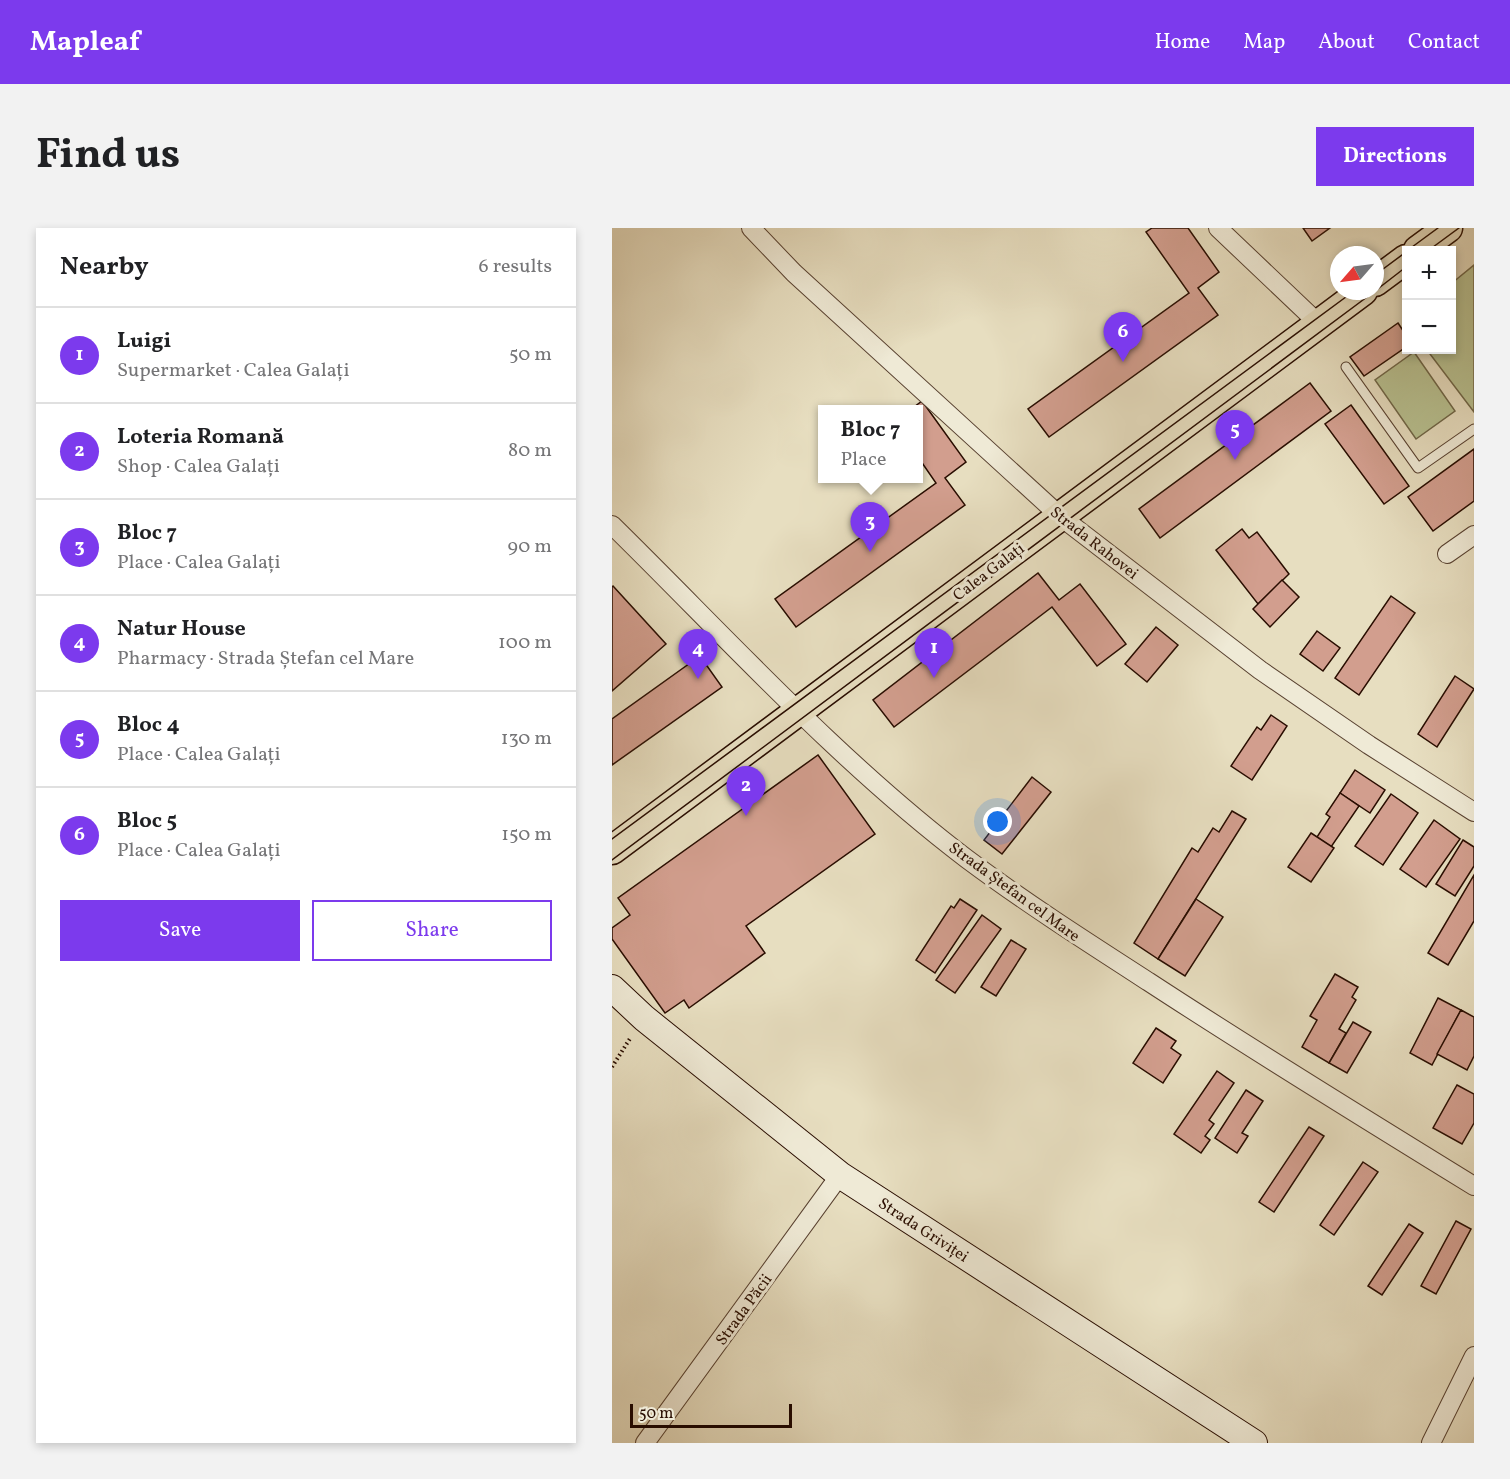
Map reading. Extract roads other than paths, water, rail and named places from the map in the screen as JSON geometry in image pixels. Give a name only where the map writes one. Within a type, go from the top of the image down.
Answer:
[{"type":"main road","points":[[1423,246],[1448,228]]},
{"type":"main road","points":[[1384,276],[1402,263]]},
{"type":"main road","name":"Calea Galați","points":[[612,850],[801,712],[1351,300]]},
{"type":"main road","name":"Strada Griviței","points":[[612,988],[644,1018],[840,1175],[1254,1443]]},
{"type":"street","name":"Strada Rahovei","points":[[751,228],[795,273],[1061,517],[1260,670],[1369,745],[1474,812]]},
{"type":"street","points":[[1218,228],[1319,324]]},
{"type":"street","name":"Strada Ștefan cel Mare","points":[[612,525],[801,712],[921,822],[1015,893],[1252,1049],[1474,1186]]},
{"type":"street","points":[[1447,554],[1474,535]]},
{"type":"street","name":"Strada Păcii","points":[[645,1443],[840,1175]]},
{"type":"street","points":[[1431,1443],[1474,1356]]},
{"type":"lane","points":[[1346,367],[1418,468],[1474,429]]},
{"type":"tram line","points":[[1413,246],[1438,228]]},
{"type":"tram line","points":[[1434,246],[1459,228]]},
{"type":"tram line","points":[[1384,268],[1402,255]]},
{"type":"tram line","points":[[1384,284],[1402,270]]},
{"type":"tram line","points":[[612,839],[1342,300]]},
{"type":"tram line","points":[[612,860],[1363,300]]},
{"type":"place","name":"Bloc 5","points":[[1123,362]]},
{"type":"place","name":"Bloc 4","points":[[1235,460]]},
{"type":"place","name":"Bloc 7","points":[[870,552]]},
{"type":"place","name":"Luigi","points":[[934,678]]},
{"type":"place","name":"Natur House","points":[[698,679]]},
{"type":"place","name":"Loteria Romană","points":[[746,816]]}]
